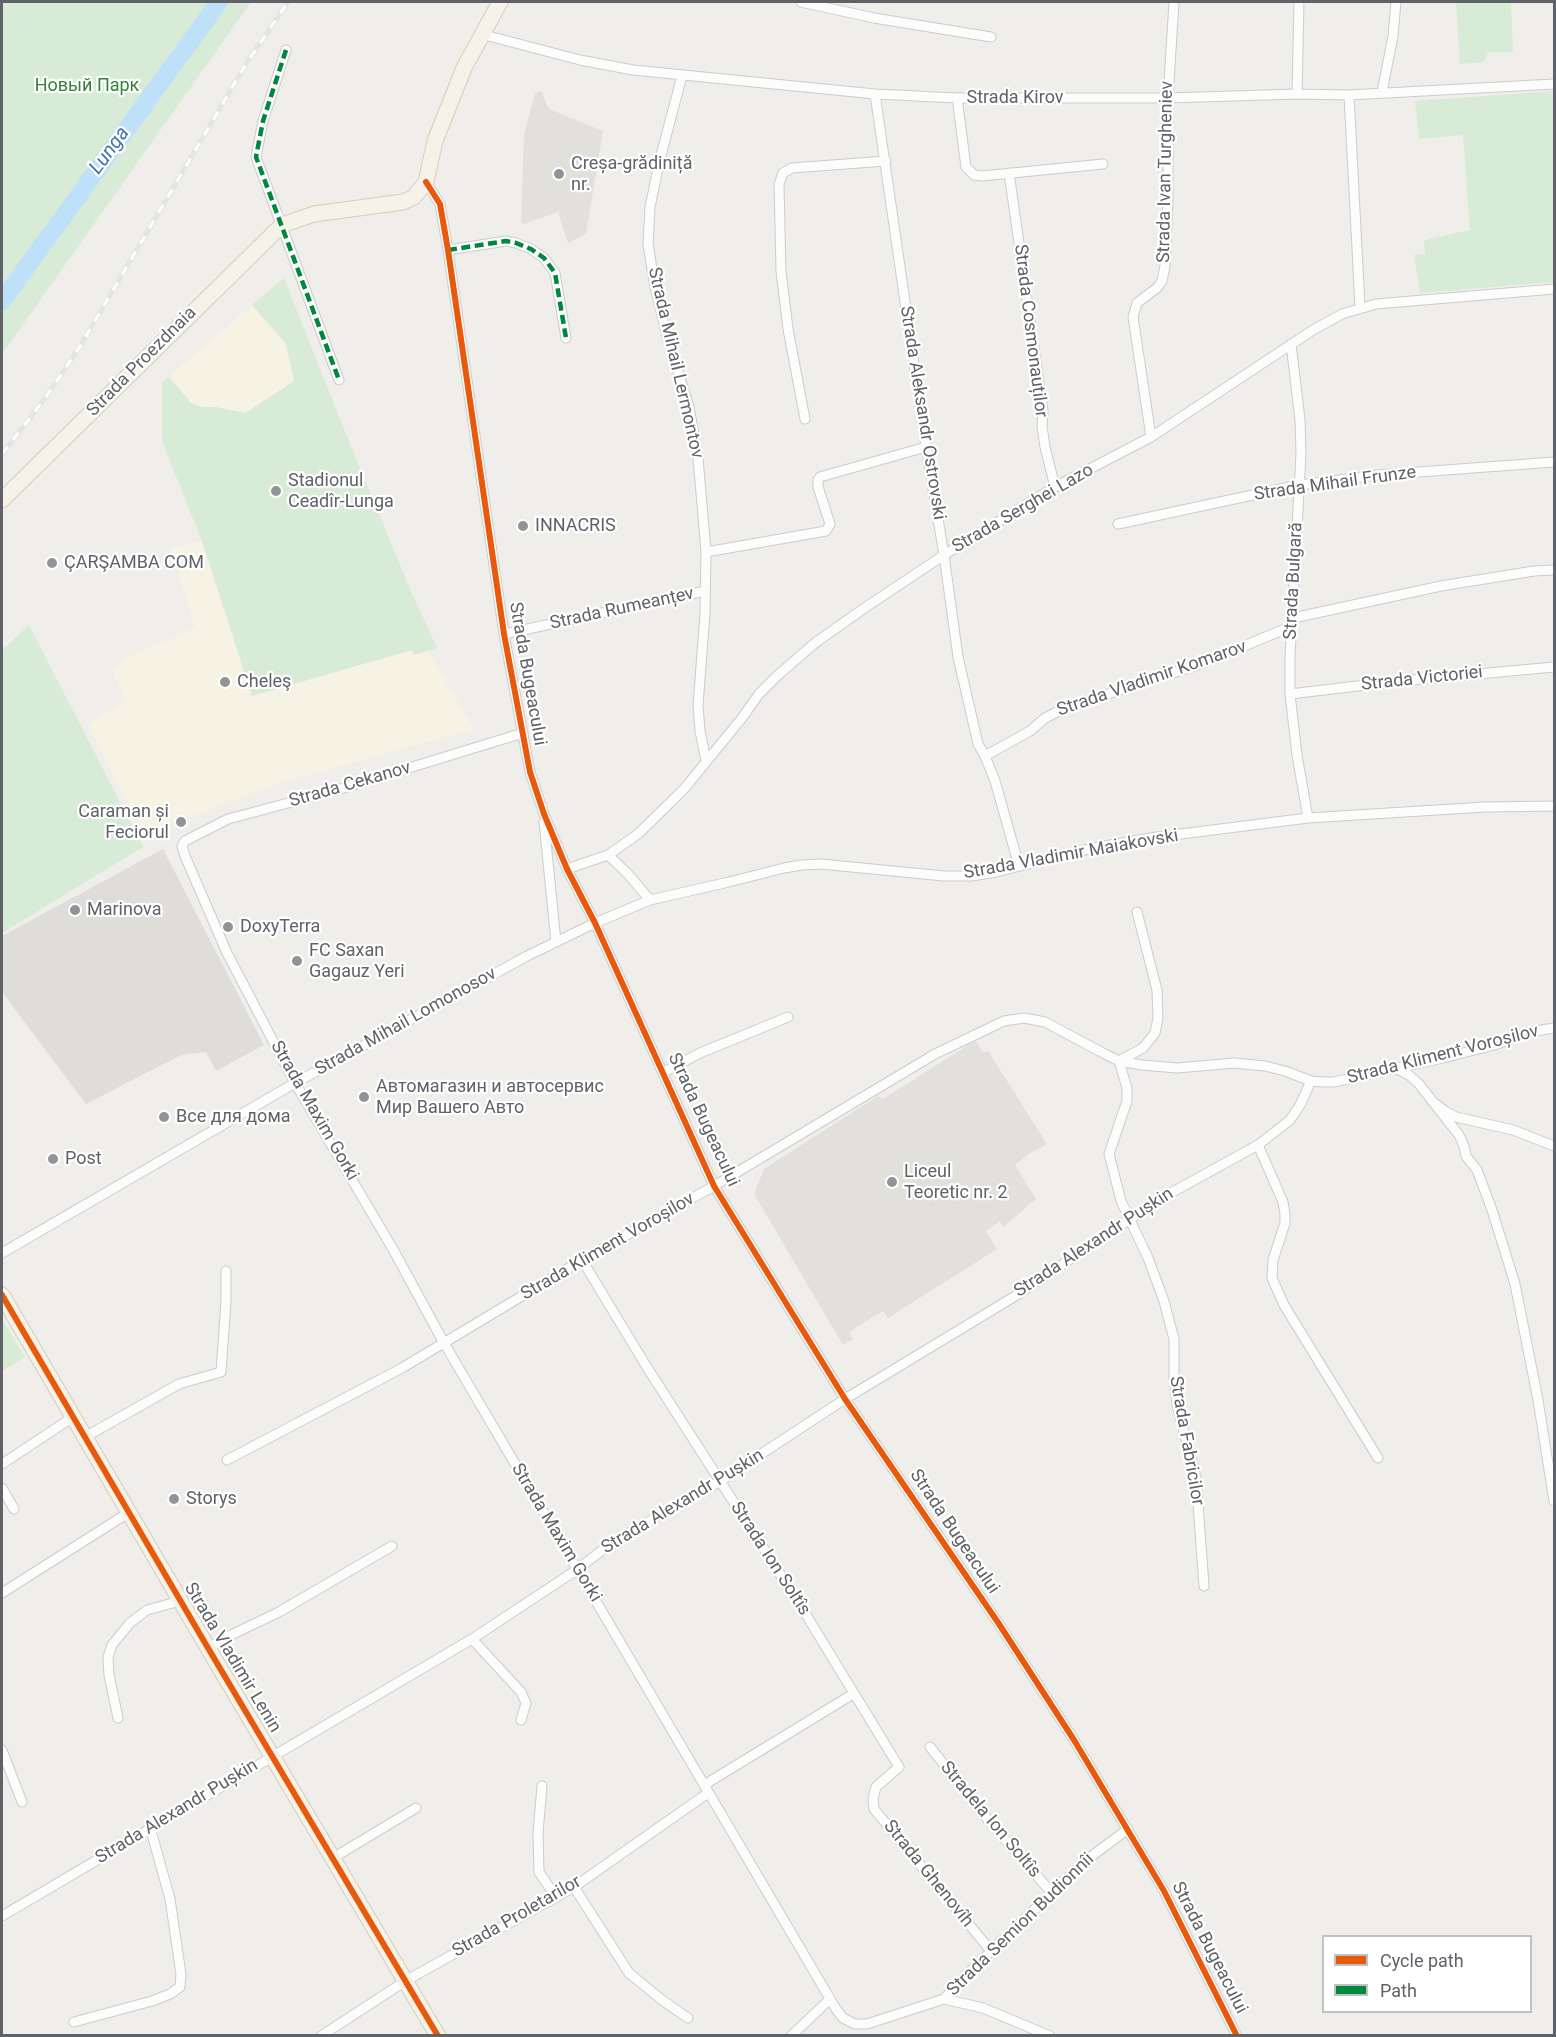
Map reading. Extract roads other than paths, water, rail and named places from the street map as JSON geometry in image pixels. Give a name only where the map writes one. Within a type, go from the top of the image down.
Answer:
[{"type":"main road","points":[[426,182],[435,141],[464,68],[500,2]]},
{"type":"main road","name":"Strada Proezdnaia","points":[[2,500],[282,225],[314,214],[403,202],[414,197],[426,182]]},
{"type":"main road","name":"Strada Vladimir Lenin","points":[[2,1295],[128,1513],[407,1980],[438,2036]]},
{"type":"street","points":[[801,2],[874,18],[991,37]]},
{"type":"street","name":"Strada Ivan Turgheniev","points":[[1151,437],[1133,317],[1137,303],[1157,288],[1162,280],[1165,266],[1168,199],[1167,98],[1174,2]]},
{"type":"street","points":[[1297,94],[1299,2]]},
{"type":"street","points":[[1382,92],[1393,36],[1396,2]]},
{"type":"street","name":"Strada Kirov","points":[[481,34],[580,60],[633,70],[875,94],[957,98],[1349,95],[1554,84]]},
{"type":"street","points":[[286,50],[263,121],[256,157],[339,380]]},
{"type":"street","name":"Strada Mihail Lermontov","points":[[682,76],[650,207],[648,244],[660,306],[689,407],[698,458],[706,552],[698,705],[706,761]]},
{"type":"street","name":"Strada Aleksandr Ostrovski","points":[[875,94],[958,657],[978,744],[995,781],[1019,866]]},
{"type":"street","points":[[1349,95],[1360,308]]},
{"type":"street","points":[[957,98],[966,167],[974,175],[1103,164]]},
{"type":"street","points":[[805,419],[788,329],[781,271],[779,184],[783,173],[792,168],[886,160]]},
{"type":"street","name":"Strada Cosmonauților","points":[[1009,173],[1043,411],[1045,447],[1055,487]]},
{"type":"street","name":"Strada Bugeacului","points":[[426,182],[440,204],[504,634],[530,772],[544,814],[567,869],[595,923],[714,1186],[845,1399],[999,1624],[1074,1740],[1164,1891],[1237,2036]]},
{"type":"street","points":[[448,250],[506,241],[531,249],[544,258],[555,273],[566,338]]},
{"type":"street","name":"Strada Serghei Lazo","points":[[567,869],[608,855],[638,834],[684,789],[759,694],[777,676],[815,644],[863,609],[944,555],[1055,487],[1151,437],[1291,344],[1342,314],[1376,304],[1554,289]]},
{"type":"street","name":"Strada Bulgară","points":[[1291,344],[1300,420],[1301,454],[1290,694],[1297,755],[1308,818]]},
{"type":"street","points":[[706,552],[826,531],[830,524],[818,487],[820,477],[926,447]]},
{"type":"street","name":"Strada Mihail Frunze","points":[[1118,524],[1299,485],[1378,475],[1554,462]]},
{"type":"street","name":"Strada Vladimir Komarov","points":[[985,756],[1030,731],[1045,718],[1067,707],[1202,664],[1292,622],[1440,586],[1554,570]]},
{"type":"street","name":"Strada Rumeanțev","points":[[504,634],[705,591]]},
{"type":"street","name":"Strada Victoriei","points":[[1290,694],[1554,667]]},
{"type":"street","name":"Strada Cekanov","points":[[182,846],[190,839],[228,819],[337,790],[523,733]]},
{"type":"street","name":"Strada Vladimir Maiakovski","points":[[595,923],[650,900],[784,867],[821,864],[944,876],[972,876],[1125,842],[1308,818],[1485,807],[1554,806]]},
{"type":"street","name":"Strada Bugeacului","points":[[544,814],[556,942]]},
{"type":"street","name":"Strada Maxim Gorki","points":[[182,846],[227,953],[295,1083],[382,1230],[444,1343],[830,1999],[843,2018],[855,2024],[867,2024],[944,1999]]},
{"type":"street","points":[[608,855],[650,900]]},
{"type":"street","points":[[1119,1060],[1143,1048],[1155,1033],[1158,1018],[1157,990],[1137,912]]},
{"type":"street","name":"Strada Mihail Lomonosov","points":[[2,1253],[295,1083],[595,923]]},
{"type":"street","points":[[664,1072],[700,1053],[788,1017]]},
{"type":"street","name":"Strada Kliment Voroșilov","points":[[227,1460],[402,1368],[935,1054],[1004,1021],[1024,1018],[1045,1022],[1119,1060],[1142,1065],[1177,1068],[1234,1063],[1265,1066],[1311,1081],[1335,1082],[1474,1050],[1530,1032],[1554,1028]]},
{"type":"street","name":"Strada Fabricilor","points":[[1119,1060],[1127,1101],[1109,1154],[1121,1201],[1152,1269],[1164,1301],[1174,1339],[1177,1405],[1196,1477],[1204,1586]]},
{"type":"street","points":[[1395,1068],[1409,1075],[1419,1084],[1459,1135],[1466,1156],[1477,1170],[1492,1210],[1515,1284],[1538,1400],[1554,1501]]},
{"type":"street","name":"Strada Alexandr Pușkin","points":[[2,1916],[472,1639],[578,1569],[610,1544],[720,1481],[845,1399],[1017,1295],[1167,1195],[1258,1145],[1290,1120],[1300,1106],[1311,1081]]},
{"type":"street","points":[[1433,1102],[1456,1117],[1513,1130],[1554,1146]]},
{"type":"street","points":[[1258,1145],[1283,1202],[1285,1214],[1272,1278],[1284,1305],[1378,1458]]},
{"type":"street","name":"Strada Ion Soltîs","points":[[582,1260],[805,1613],[899,1767]]},
{"type":"street","points":[[85,1437],[178,1384],[221,1372],[226,1271]]},
{"type":"street","points":[[2,1464],[73,1417]]},
{"type":"street","points":[[2,1488],[14,1509]]},
{"type":"street","points":[[2,1593],[128,1513]]},
{"type":"street","points":[[208,1648],[279,1612],[392,1546]]},
{"type":"street","points":[[118,1718],[108,1657],[112,1645],[130,1623],[147,1610],[180,1601]]},
{"type":"street","points":[[472,1639],[521,1692],[526,1703],[521,1719]]},
{"type":"street","name":"Strada Proletarilor","points":[[321,2036],[407,1980],[574,1887],[706,1789],[853,1694]]},
{"type":"street","name":"Stradela Ion Soltîs","points":[[930,1747],[989,1821],[1051,1892]]},
{"type":"street","points":[[2,1750],[22,1802]]},
{"type":"street","name":"Strada Ghenovîh","points":[[899,1767],[876,1787],[873,1798],[874,1809],[992,1951]]},
{"type":"street","points":[[2,1781],[13,1778]]},
{"type":"street","points":[[542,1786],[538,1833],[539,1872],[555,1896]]},
{"type":"street","points":[[333,1858],[416,1808]]},
{"type":"street","points":[[74,2022],[152,2001],[180,1987],[181,1974],[170,1899],[150,1827]]},
{"type":"street","name":"Strada Semion Budionnîi","points":[[944,1999],[1084,1861],[1128,1829]]},
{"type":"street","points":[[574,1887],[629,1973],[688,2018]]},
{"type":"street","points":[[791,2036],[830,1999]]},
{"type":"street","points":[[944,1999],[983,2008],[1050,2036]]},
{"type":"waterway","name":"Lunga","points":[[2,301],[219,2]]},
{"type":"railway","points":[[2,454],[46,397],[79,348],[246,64],[288,2]]},
{"type":"place","name":"Creșa-grădiniță nr.","points":[[559,174]]},
{"type":"place","name":"Stadionul Ceadîr-Lunga","points":[[276,491]]},
{"type":"place","name":"INNACRIS","points":[[523,526]]},
{"type":"place","name":"ÇARŞAMBA COM","points":[[52,563]]},
{"type":"place","name":"Cheleş","points":[[225,682]]},
{"type":"place","name":"Caraman și Feciorul","points":[[181,822]]},
{"type":"place","name":"Marinova","points":[[75,910]]},
{"type":"place","name":"DoxyTerra","points":[[228,927]]},
{"type":"place","name":"FC Saxan Gagauz Yeri","points":[[297,961]]},
{"type":"place","name":"Автомагазин и автосервис Мир Вашего Авто","points":[[364,1097]]},
{"type":"place","name":"Все для дома","points":[[164,1117]]},
{"type":"place","name":"Post","points":[[53,1159]]},
{"type":"place","name":"Liceul Teoretic nr. 2","points":[[892,1182]]},
{"type":"place","name":"Storys","points":[[174,1499]]},
{"type":"park label","name":"Новый Парк","points":[[87,86]]}]
